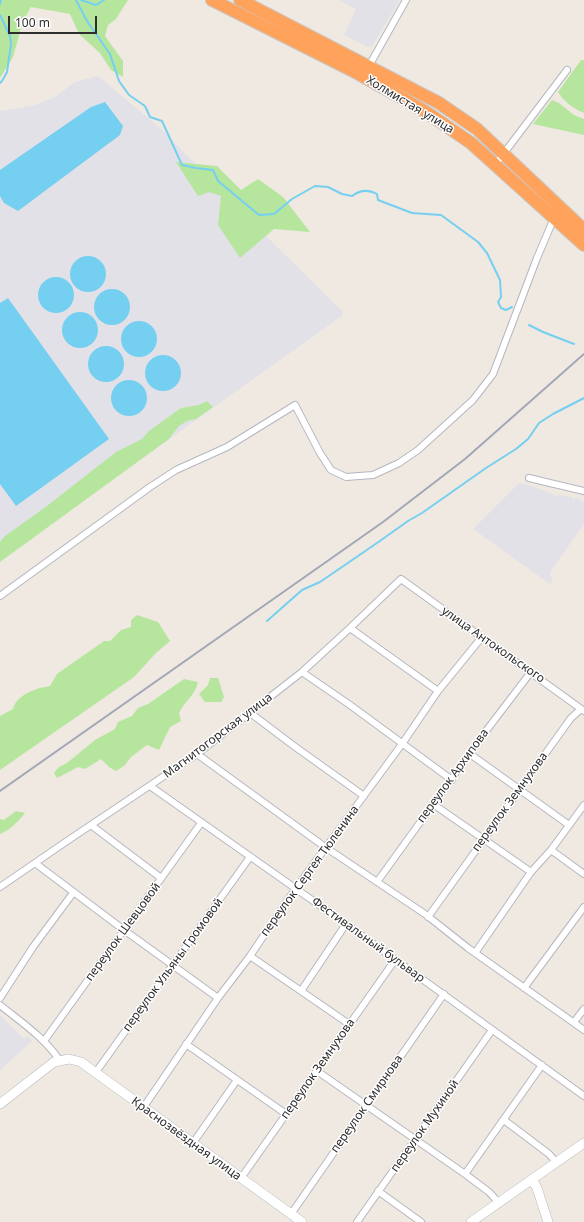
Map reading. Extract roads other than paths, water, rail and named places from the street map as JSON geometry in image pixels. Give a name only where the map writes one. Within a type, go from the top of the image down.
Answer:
[{"type":"highway","name":"Холмистая улица","points":[[212,0],[357,73],[404,99],[471,143],[584,245]]},
{"type":"highway","name":"Холмистая улица","points":[[240,0],[439,103],[477,129],[584,230]]},
{"type":"street","name":"Холмистая улица","points":[[369,66],[406,0]]},
{"type":"street","points":[[495,165],[567,70]]},
{"type":"street","points":[[0,596],[150,487],[176,470],[232,444],[295,405],[320,453],[331,470],[346,477],[373,475],[399,463],[418,450],[448,424],[473,400],[493,374],[537,258],[554,218]]},
{"type":"street","points":[[529,478],[584,491]]},
{"type":"street","name":"Магнитогорская улица","points":[[0,887],[197,754],[302,672],[401,579]]},
{"type":"street","name":"улица Антокольского","points":[[401,579],[582,710]]},
{"type":"street","points":[[350,628],[438,691]]},
{"type":"street","name":"переулок Сергея Тюленина","points":[[143,1108],[186,1044],[250,956],[296,888],[402,744],[438,691],[482,637]]},
{"type":"street","points":[[302,672],[350,705],[452,780]]},
{"type":"street","name":"переулок Архипова","points":[[377,882],[531,672]]},
{"type":"street","name":"переулок Земнухова","points":[[428,917],[571,718],[582,710]]},
{"type":"street","points":[[249,712],[364,796]]},
{"type":"street","points":[[197,754],[372,880],[428,917],[468,948],[584,1030]]},
{"type":"street","points":[[470,754],[570,825]]},
{"type":"street","name":"Фестивальный бульвар","points":[[150,786],[296,888],[584,1096]]},
{"type":"street","points":[[433,804],[531,872]]},
{"type":"street","points":[[475,952],[531,872],[551,850],[584,805]]},
{"type":"street","name":"переулок Шевцовой","points":[[44,1041],[201,823]]},
{"type":"street","points":[[92,825],[161,878]]},
{"type":"street","points":[[551,850],[584,874]]},
{"type":"street","name":"переулок Ульяны Громовой","points":[[96,1072],[250,857]]},
{"type":"street","points":[[35,863],[73,893],[218,998]]},
{"type":"street","points":[[0,998],[33,947],[73,893]]},
{"type":"street","points":[[524,988],[584,907]]},
{"type":"street","points":[[301,990],[346,924]]},
{"type":"street","points":[[250,956],[349,1024]]},
{"type":"street","name":"переулок Земнухова","points":[[241,1178],[395,960]]},
{"type":"street","name":"переулок Смирнова","points":[[291,1214],[444,994]]},
{"type":"street","points":[[0,1005],[65,1060]]},
{"type":"street","points":[[574,1022],[584,1009]]},
{"type":"street","name":"переулок Мухиной","points":[[357,1222],[492,1030]]},
{"type":"street","points":[[186,1044],[286,1114]]},
{"type":"street","points":[[0,1104],[54,1062],[65,1060]]},
{"type":"street","name":"Краснозвёздная улица","points":[[65,1060],[81,1062],[96,1072],[143,1108],[302,1222]]},
{"type":"street","points":[[465,1174],[542,1065]]},
{"type":"street","points":[[316,1071],[465,1174],[489,1192],[499,1203]]},
{"type":"street","points":[[193,1143],[237,1080]]},
{"type":"street","points":[[504,1120],[549,1154],[556,1162]]},
{"type":"street","points":[[471,1222],[584,1143]]},
{"type":"street","points":[[532,1179],[537,1188],[548,1222]]},
{"type":"street","points":[[378,1192],[421,1222]]},
{"type":"water","points":[[105,102],[123,126],[120,135],[18,211],[4,203],[0,196],[0,170],[91,107]]},
{"type":"water","points":[[92,256],[101,261],[105,267],[105,281],[101,287],[92,292],[84,292],[75,287],[71,281],[70,270],[75,261],[81,257]]},
{"type":"water","points":[[60,277],[69,282],[73,288],[73,302],[69,308],[60,313],[52,313],[43,308],[39,302],[38,291],[43,282],[49,278]]},
{"type":"water","points":[[116,289],[125,294],[129,300],[129,314],[125,320],[116,325],[108,325],[99,320],[95,314],[94,303],[99,294],[105,290]]},
{"type":"water","points":[[8,298],[109,439],[16,506],[0,484],[0,303]]},
{"type":"water","points":[[84,312],[93,317],[97,323],[97,337],[93,343],[84,348],[76,348],[67,343],[63,337],[62,326],[67,317],[73,313]]},
{"type":"water","points":[[143,321],[152,326],[156,332],[156,346],[152,352],[143,357],[135,357],[126,352],[122,346],[121,335],[126,326],[132,322]]},
{"type":"water","points":[[110,346],[119,351],[123,357],[123,371],[119,377],[110,382],[102,382],[93,377],[89,371],[88,360],[93,351],[99,347]]},
{"type":"water","points":[[167,355],[176,360],[180,366],[180,380],[176,386],[167,391],[159,391],[150,386],[146,380],[145,369],[150,360],[156,356]]},
{"type":"water","points":[[133,380],[142,385],[146,391],[146,405],[142,411],[133,416],[125,416],[116,411],[112,405],[111,394],[116,385],[122,381]]},
{"type":"waterway","points":[[0,4],[1,0]]},
{"type":"waterway","points":[[76,0],[87,21],[110,54],[119,81],[129,95],[145,106],[150,117],[162,121],[182,165],[213,170],[218,181],[259,215],[274,214],[292,199],[315,186],[328,187],[342,194],[352,196],[361,191],[370,191],[377,194],[378,200],[412,213],[441,215],[478,242],[487,253],[500,280],[501,297],[498,302],[501,308],[506,310],[512,307]]},
{"type":"waterway","points":[[81,0],[96,5],[104,0]]},
{"type":"waterway","points":[[0,15],[10,36],[11,44],[7,72],[0,83]]},
{"type":"waterway","points":[[529,325],[574,344]]},
{"type":"waterway","points":[[267,621],[302,590],[320,582],[516,449],[528,439],[539,423],[584,398]]},
{"type":"railway","points":[[0,791],[383,522],[465,459],[584,354]]}]
